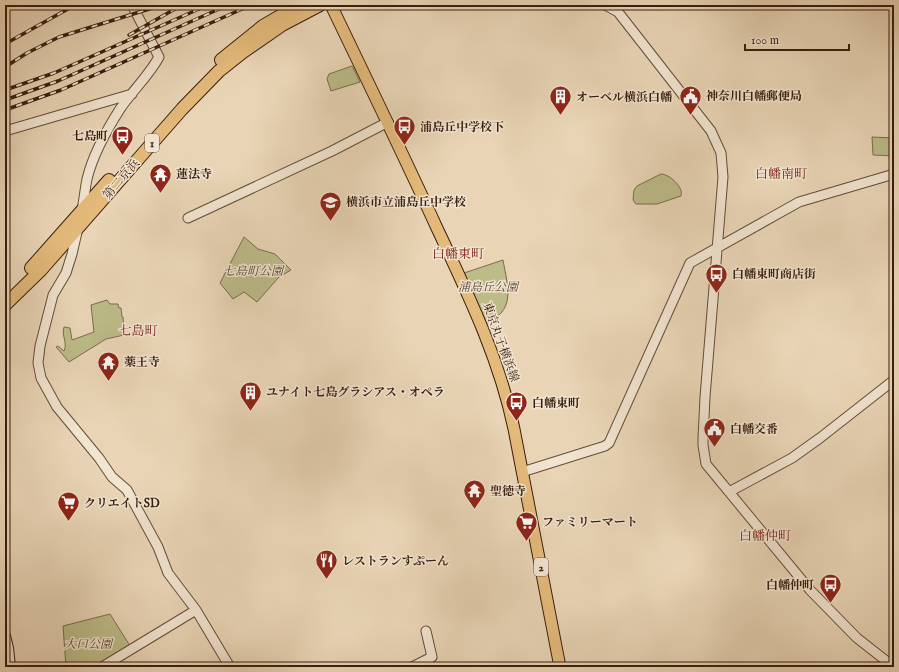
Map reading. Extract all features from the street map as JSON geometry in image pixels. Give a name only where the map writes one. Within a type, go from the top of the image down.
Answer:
[{"type":"highway","name":"第二京浜","points":[[5,294],[37,263],[171,109],[204,75],[251,36],[299,5]]},
{"type":"highway","name":"第二京浜","points":[[5,305],[41,270],[182,109],[220,71],[243,52],[282,25],[320,5]]},
{"type":"main road","name":"東京丸子横浜線","points":[[331,5],[388,122],[482,326],[508,403],[560,667]]},
{"type":"main road","points":[[5,636],[10,667]]},
{"type":"street","points":[[132,5],[158,57],[152,70],[120,108],[102,139],[93,160],[87,178],[82,210],[72,254],[66,273],[53,295],[38,362],[41,378],[57,407],[99,458],[112,477],[127,490],[158,547],[168,572],[196,610],[230,667]]},
{"type":"street","points":[[605,5],[618,12],[713,135],[721,153],[723,177],[703,445],[706,464],[810,590],[857,638],[894,667]]},
{"type":"street","points":[[5,131],[132,94]]},
{"type":"street","points":[[188,218],[332,151],[388,122]]},
{"type":"street","points":[[522,472],[605,446],[609,443],[690,263],[798,202],[894,174]]},
{"type":"street","points":[[729,492],[792,458],[894,380]]},
{"type":"street","points":[[102,667],[196,610]]},
{"type":"street","points":[[412,667],[432,657],[426,631]]},
{"type":"green space","points":[[352,66],[360,82],[331,91],[327,79],[329,74]]},
{"type":"green space","points":[[872,137],[894,138],[894,156],[873,155]]},
{"type":"green space","points":[[661,174],[668,176],[678,185],[681,196],[657,204],[636,204],[633,200],[634,190],[637,186]]},
{"type":"green space","name":"七島町公園","points":[[244,237],[258,249],[275,254],[291,270],[279,277],[257,302],[244,292],[233,299],[220,283]]},
{"type":"green space","name":"浦島丘公園","points":[[503,260],[508,289],[506,306],[494,319],[483,324],[461,274]]},
{"type":"green space","points":[[107,300],[110,304],[118,304],[119,308],[121,308],[124,335],[106,339],[69,362],[56,347],[58,346],[64,351],[64,327],[70,328],[72,340],[94,332],[91,305]]},
{"type":"green space","name":"大口公園","points":[[110,614],[130,646],[94,667],[66,667],[63,626]]},
{"type":"railway","points":[[5,44],[75,5]]},
{"type":"railway","points":[[5,67],[27,53],[59,37],[162,5]]},
{"type":"railway","points":[[129,35],[182,5]]},
{"type":"railway","points":[[5,90],[54,73],[208,5]]},
{"type":"railway","points":[[5,100],[58,81],[228,5]]},
{"type":"railway","points":[[5,110],[61,90],[251,5]]},
{"type":"place","name":"オーベル横浜白幡","points":[[561,116]]},
{"type":"place","name":"神奈川白幡郵便局","points":[[690,116]]},
{"type":"place","name":"浦島丘中学校下","points":[[404,146]]},
{"type":"place","name":"七島町","points":[[123,156]]},
{"type":"place","name":"蓮法寺","points":[[161,194]]},
{"type":"place","name":"横浜市立浦島丘中学校","points":[[330,222]]},
{"type":"place","name":"白幡東町商店街","points":[[716,294]]},
{"type":"place","name":"薬王寺","points":[[109,382]]},
{"type":"place","name":"ユナイト七島グラシアス・オペラ","points":[[250,412]]},
{"type":"place","name":"白幡東町","points":[[517,422]]},
{"type":"place","name":"白幡交番","points":[[714,448]]},
{"type":"place","name":"聖徳寺","points":[[474,510]]},
{"type":"place","name":"クリエイトSD","points":[[68,522]]},
{"type":"place","name":"ファミリーマート","points":[[527,542]]},
{"type":"place","name":"レストランすぷーん","points":[[327,580]]},
{"type":"place","name":"白幡仲町","points":[[830,604]]},
{"type":"district","name":"白幡南町","points":[[781,173]]},
{"type":"district","name":"白幡東町","points":[[458,253]]},
{"type":"district","name":"七島町","points":[[138,330]]},
{"type":"district","name":"白幡仲町","points":[[765,535]]}]
